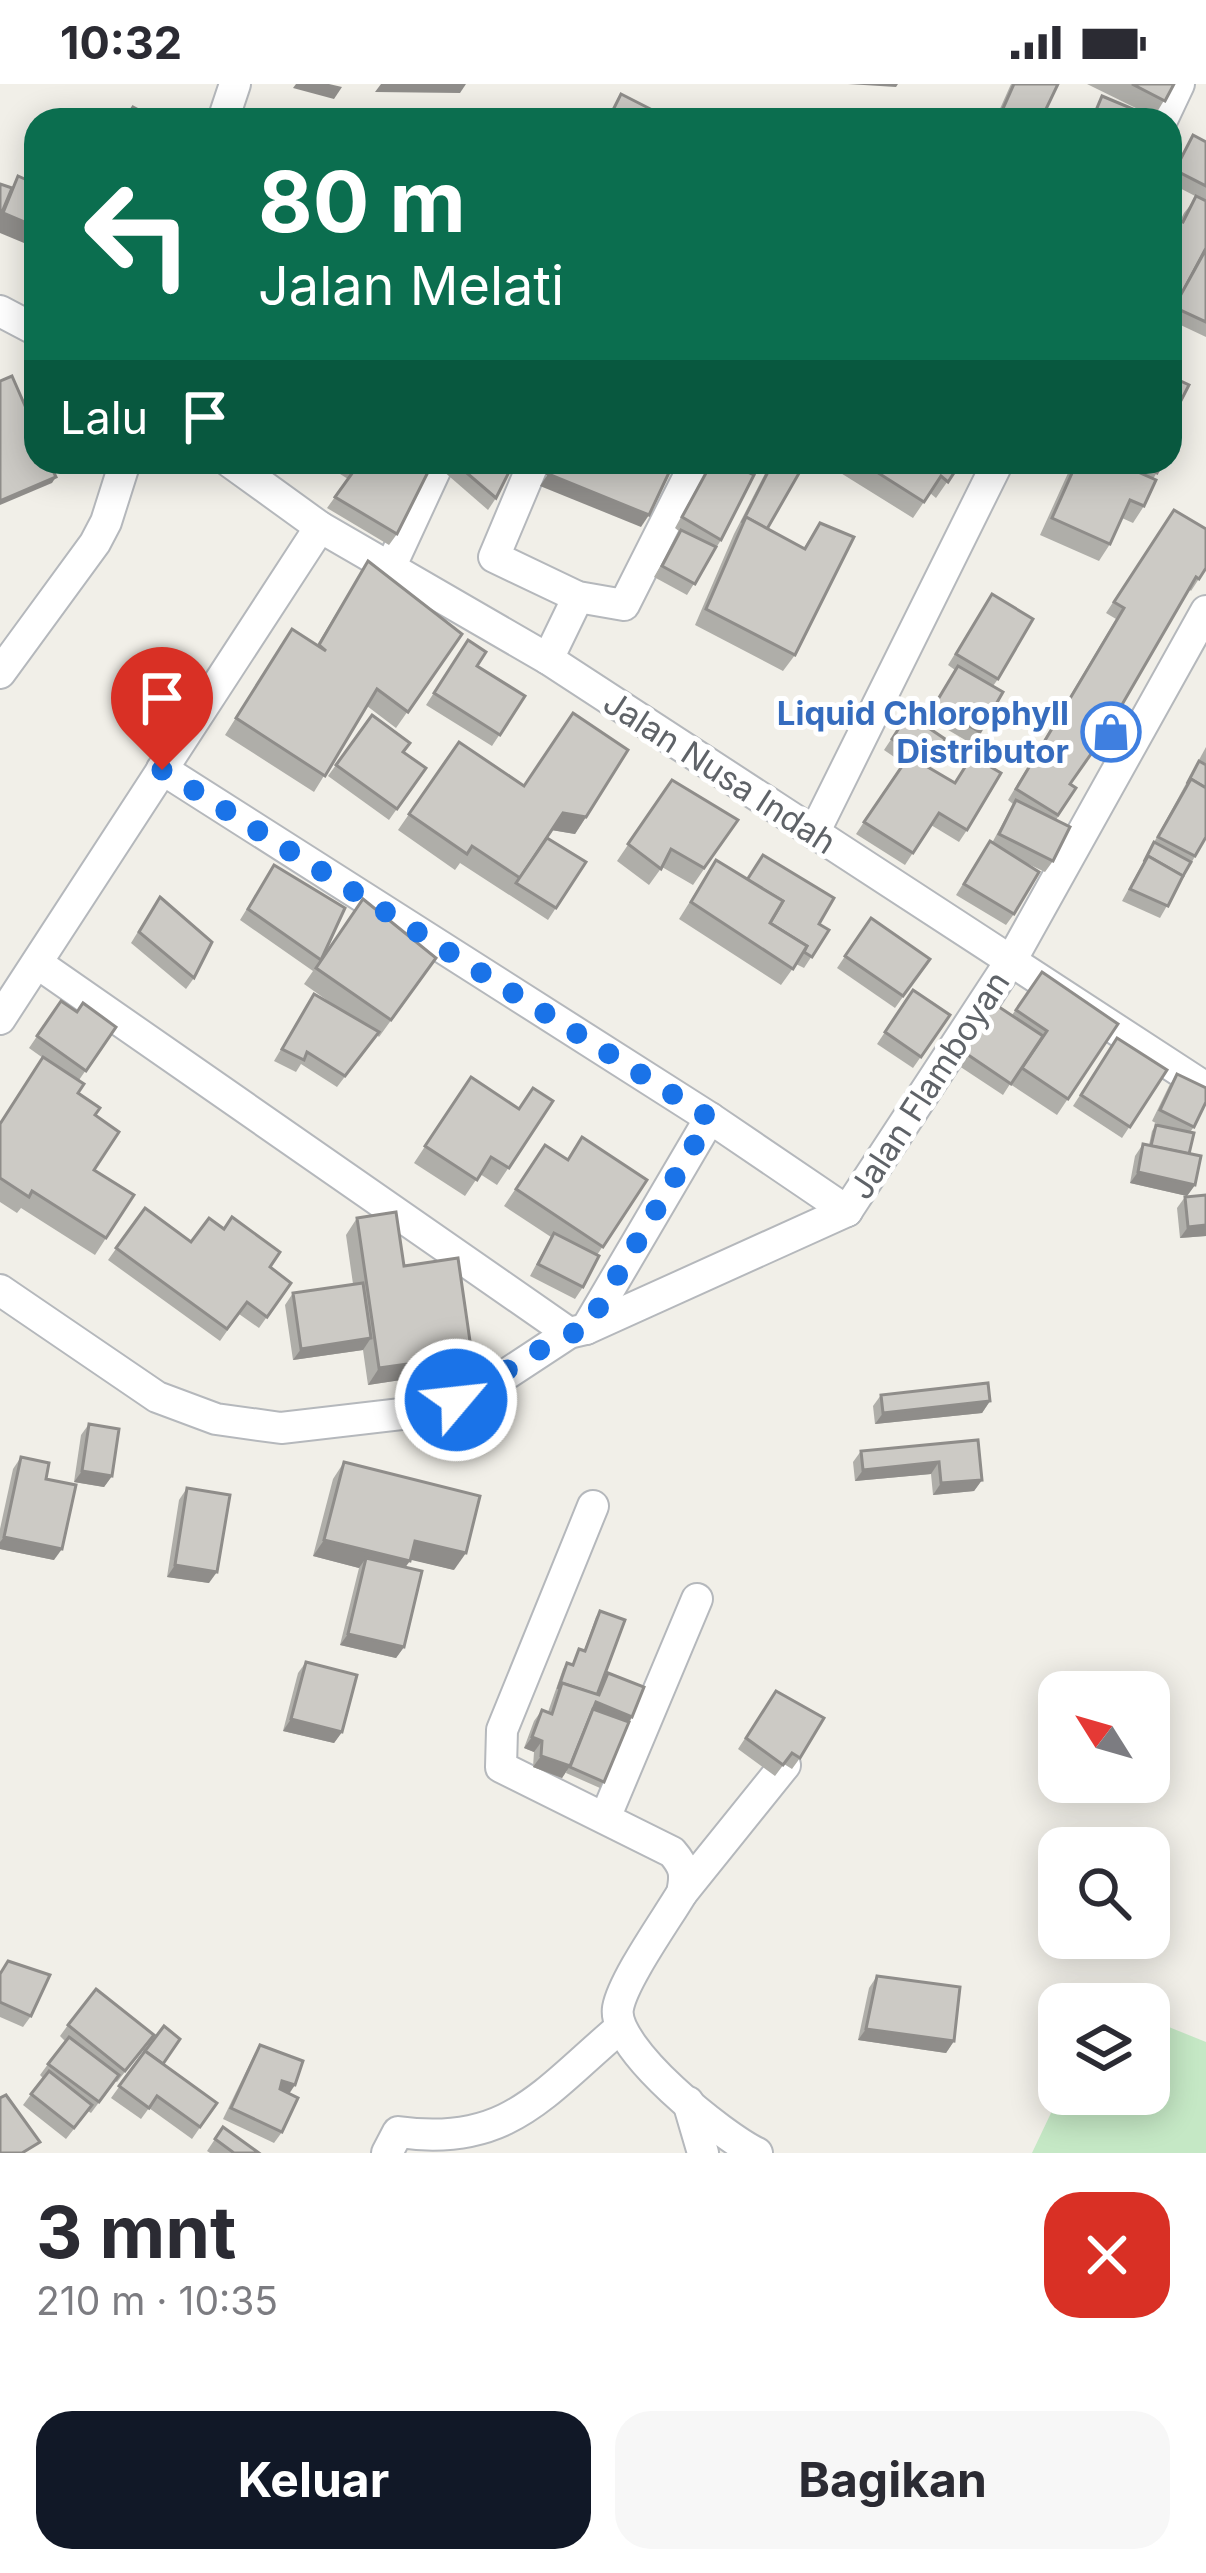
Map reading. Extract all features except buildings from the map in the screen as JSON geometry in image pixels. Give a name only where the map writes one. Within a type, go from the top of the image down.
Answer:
[{"type":"street","points":[[0,674],[94,543],[121,474]]},
{"type":"street","name":"Jalan Nusa Indah","points":[[247,474],[388,570],[548,659],[1206,1088]]},
{"type":"street","points":[[388,570],[433,474]]},
{"type":"street","points":[[529,474],[494,557],[578,597],[624,605],[690,474]]},
{"type":"street","points":[[814,833],[992,474]]},
{"type":"street","points":[[0,1019],[320,527]]},
{"type":"street","points":[[548,659],[578,597]]},
{"type":"street","name":"Jalan Flamboyan","points":[[847,1211],[1012,959],[1206,611]]},
{"type":"street","points":[[162,770],[710,1118],[847,1211]]},
{"type":"street","points":[[38,963],[578,1331]]},
{"type":"street","points":[[578,1331],[710,1118]]},
{"type":"street","points":[[0,1290],[158,1397],[216,1419],[281,1428],[410,1413],[456,1400],[578,1331],[847,1211]]},
{"type":"street","points":[[593,1506],[502,1730],[501,1767],[672,1852],[684,1868],[682,1893]]},
{"type":"street","points":[[605,1818],[697,1599]]},
{"type":"street","points":[[757,2153],[734,2142],[688,2102],[620,2028],[617,2011],[682,1893],[785,1765]]},
{"type":"street","points":[[387,2153],[398,2132],[434,2135],[508,2121],[620,2028]]},
{"type":"street","points":[[688,2102],[703,2153]]},
{"type":"green space","points":[[1170,2027],[1206,2042],[1206,2153],[1032,2153],[1050,2115],[1170,2115]]},
{"type":"place","name":"Liquid Chlorophyll Distributor","points":[[1111,732]]},
{"type":"route","points":[[162,770],[710,1118],[586,1329],[569,1333],[493,1383],[456,1400]]}]
